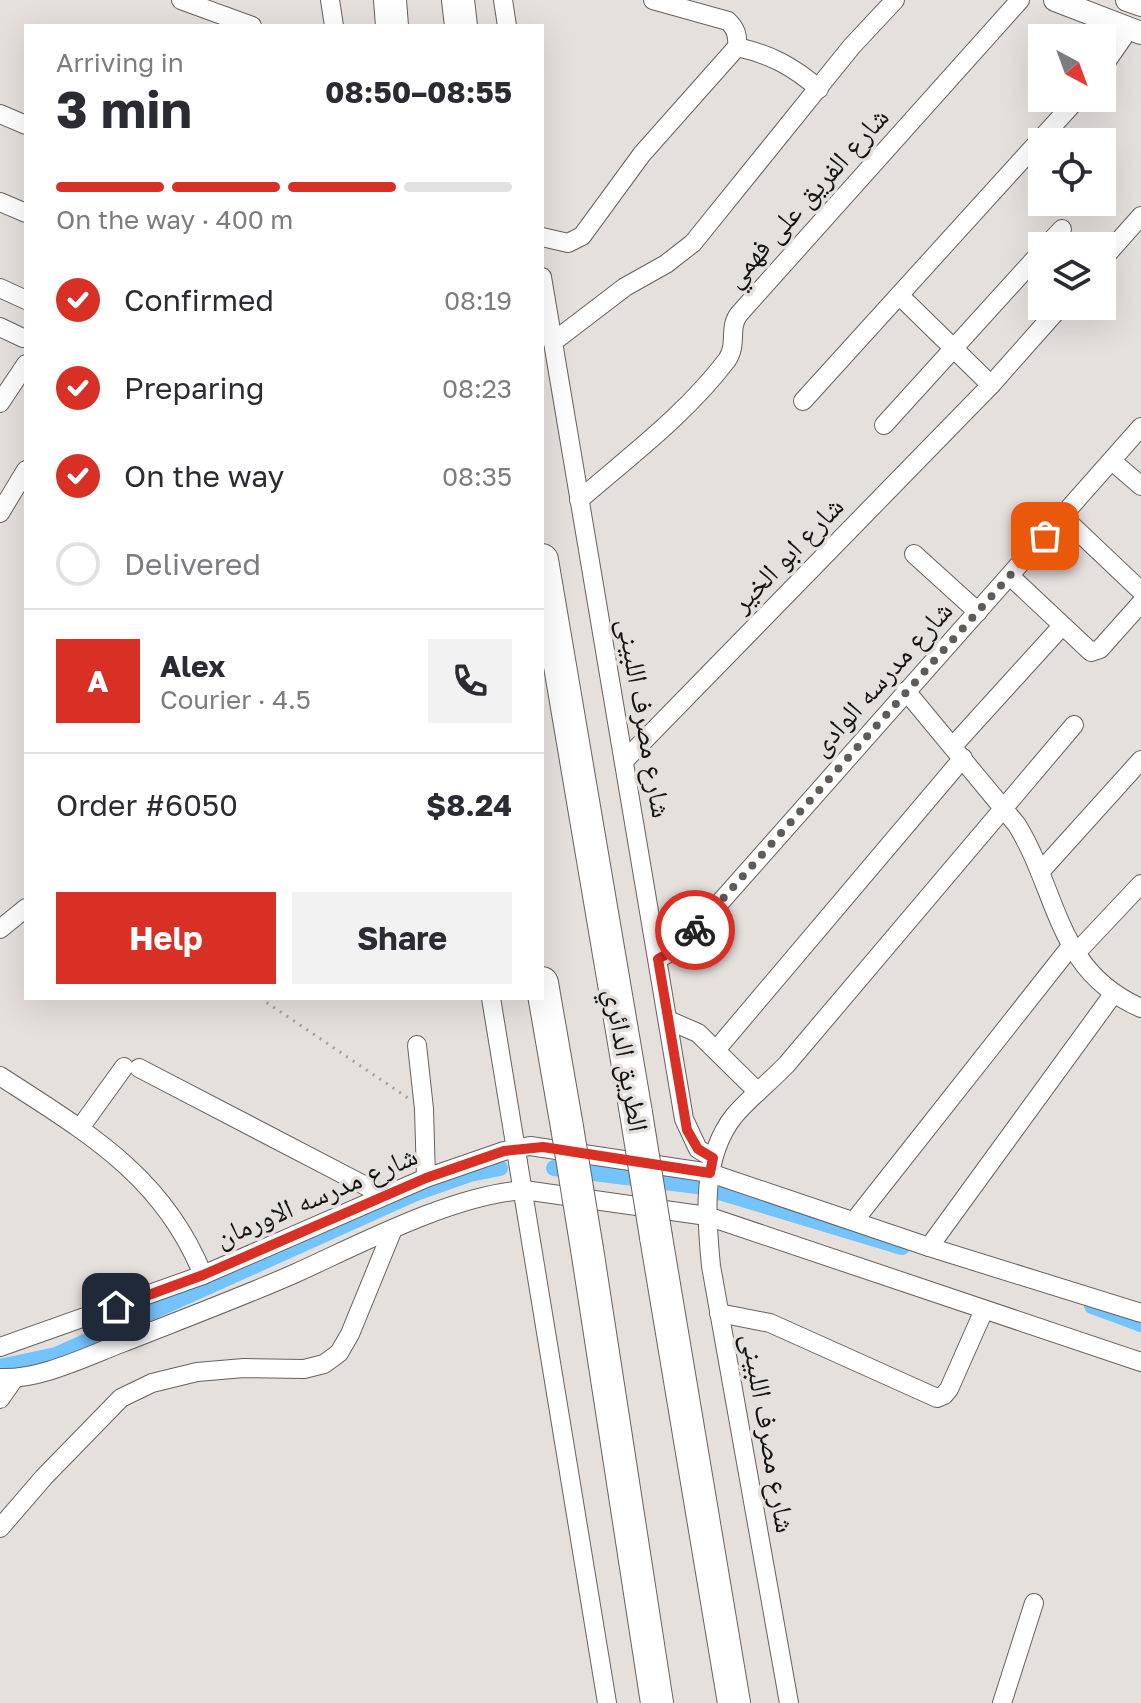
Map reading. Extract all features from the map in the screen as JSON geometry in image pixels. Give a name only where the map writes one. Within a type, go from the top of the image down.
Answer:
[{"type":"highway","points":[[390,0],[392,24]]},
{"type":"highway","points":[[458,0],[461,24]]},
{"type":"highway","name":"الطريق الدائري","points":[[544,572],[734,1703]]},
{"type":"highway","points":[[544,995],[657,1703]]},
{"type":"street","points":[[181,0],[247,24]]},
{"type":"street","points":[[330,0],[334,24]]},
{"type":"street","points":[[503,0],[507,24]]},
{"type":"street","points":[[544,237],[568,243],[582,236],[642,154],[737,47],[735,28],[728,21],[653,0]]},
{"type":"street","points":[[553,342],[625,287],[681,255],[852,46],[895,0]]},
{"type":"street","name":"شارع الفريق على فهمي","points":[[579,500],[691,401],[728,358],[735,342],[734,320],[1020,0]]},
{"type":"street","points":[[1055,0],[1135,31],[1116,52]]},
{"type":"street","points":[[1127,0],[1141,5]]},
{"type":"street","points":[[737,47],[780,60],[819,89]]},
{"type":"street","points":[[803,401],[1065,112]]},
{"type":"street","points":[[0,114],[24,124]]},
{"type":"street","points":[[0,202],[24,212]]},
{"type":"street","points":[[1116,244],[1141,216]]},
{"type":"street","points":[[1059,232],[1062,229]]},
{"type":"street","points":[[884,425],[1028,266]]},
{"type":"street","points":[[0,288],[24,299]]},
{"type":"street","name":"شارع مصرف اللبينى","points":[[544,289],[687,1130],[711,1165],[707,1216],[711,1266],[789,1703]]},
{"type":"street","points":[[900,296],[991,385]]},
{"type":"street","name":"شارع ابو الخير","points":[[624,761],[991,385],[1049,320]]},
{"type":"street","points":[[0,327],[23,338]]},
{"type":"street","points":[[0,403],[24,367]]},
{"type":"street","name":"شارع مدرسه الوادى","points":[[658,959],[693,933],[1141,427]]},
{"type":"street","points":[[1112,461],[1141,486]]},
{"type":"street","points":[[0,513],[24,473]]},
{"type":"street","points":[[1063,517],[1141,591]]},
{"type":"street","points":[[914,554],[978,612]]},
{"type":"street","points":[[1010,576],[1086,649],[1096,651],[1141,603]]},
{"type":"street","points":[[716,1050],[1062,626]]},
{"type":"street","points":[[906,691],[1003,807],[1029,845],[1056,918],[1074,950],[1100,982],[1139,1005]]},
{"type":"street","points":[[711,1165],[715,1148],[731,1119],[787,1064],[1074,725]]},
{"type":"street","points":[[1040,872],[1141,760]]},
{"type":"street","points":[[854,1221],[1074,950],[1141,884]]},
{"type":"street","points":[[0,929],[24,910]]},
{"type":"street","points":[[929,1247],[1114,993]]},
{"type":"street","points":[[491,1000],[607,1703]]},
{"type":"street","points":[[668,1020],[698,1033],[758,1092]]},
{"type":"street","points":[[417,1045],[424,1109],[426,1178]]},
{"type":"street","points":[[80,1128],[132,1068],[383,1195]]},
{"type":"street","points":[[0,1076],[80,1128],[123,1162],[157,1195],[183,1233],[203,1275]]},
{"type":"street","name":"شارع مدرسه الاورمان","points":[[0,1347],[203,1275],[426,1178],[517,1148],[543,1147],[711,1165],[929,1247],[1141,1313]]},
{"type":"street","points":[[0,1399],[7,1379],[87,1357],[251,1293],[393,1229],[470,1200],[505,1191],[524,1190],[707,1216],[1141,1362]]},
{"type":"street","points":[[0,1528],[44,1477],[121,1398],[152,1383],[197,1372],[244,1368],[304,1369],[324,1364],[339,1353],[350,1334],[393,1229]]},
{"type":"street","points":[[719,1313],[770,1323],[937,1398],[949,1389],[984,1310]]},
{"type":"street","points":[[1002,1703],[1034,1603]]},
{"type":"path","points":[[263,1000],[424,1109]]},
{"type":"waterway","points":[[0,1367],[56,1355],[416,1193],[470,1174],[500,1168]]},
{"type":"waterway","points":[[554,1168],[697,1186]]},
{"type":"waterway","points":[[716,1191],[902,1247]]},
{"type":"waterway","points":[[1092,1306],[1141,1324]]},
{"type":"way so far","points":[[695,930],[1045,536]]},
{"type":"route","points":[[116,1307],[203,1275],[383,1195],[517,1148],[543,1147],[710,1173],[713,1158],[698,1149],[684,1119],[658,959],[674,950],[695,930]]}]
